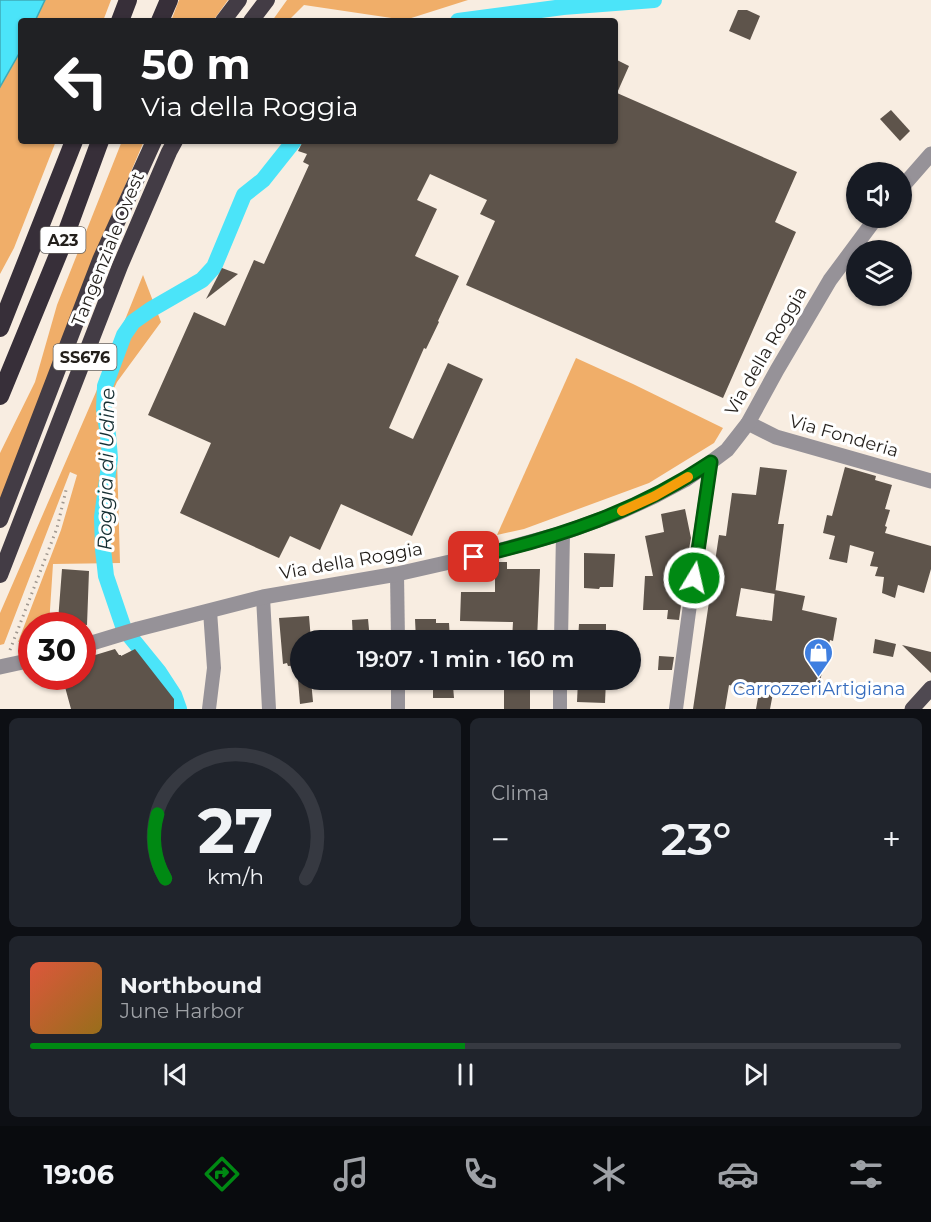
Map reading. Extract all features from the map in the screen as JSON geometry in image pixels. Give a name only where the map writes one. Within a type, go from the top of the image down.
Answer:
[{"type":"highway","points":[[121,18],[128,0]]},
{"type":"highway","points":[[148,18],[155,0]]},
{"type":"highway","points":[[161,18],[169,0]]},
{"type":"highway","points":[[225,18],[239,0]]},
{"type":"highway","points":[[253,18],[267,0]]},
{"type":"highway","name":"A23","points":[[0,328],[73,144]]},
{"type":"highway","name":"A23","points":[[0,396],[60,250],[99,144]]},
{"type":"highway","name":"Tangenziale Ovest","points":[[0,520],[100,260],[153,144]]},
{"type":"highway","name":"Tangenziale Ovest","points":[[0,575],[120,266],[173,144]]},
{"type":"main road","points":[[912,709],[931,688]]},
{"type":"street","points":[[912,176],[931,154]]},
{"type":"street","name":"Via della Roggia","points":[[96,642],[263,597],[398,574],[494,552],[563,533],[618,513],[685,480],[727,450],[748,423],[830,280],[869,228]]},
{"type":"street","name":"Via Fonderia","points":[[748,423],[776,436],[931,481]]},
{"type":"street","points":[[676,709],[711,462]]},
{"type":"street","points":[[561,630],[563,533]]},
{"type":"street","points":[[398,574],[398,630]]},
{"type":"street","points":[[263,597],[269,709]]},
{"type":"street","points":[[209,709],[214,668],[210,611]]},
{"type":"street","points":[[0,667],[18,663]]},
{"type":"street","points":[[398,690],[398,709]]},
{"type":"street","points":[[560,690],[560,709]]},
{"type":"path","points":[[12,643],[57,528],[67,486]]},
{"type":"shaded area","points":[[0,0],[111,0],[104,18],[18,18],[18,144],[55,144],[14,248],[0,274]]},
{"type":"shaded area","points":[[179,0],[228,0],[215,18],[172,18]]},
{"type":"shaded area","points":[[287,0],[468,0],[411,18],[392,18],[304,5],[291,18],[274,18]]},
{"type":"shaded area","points":[[121,144],[143,144],[0,504],[0,453],[35,382],[57,305]]},
{"type":"shaded area","points":[[143,275],[161,322],[117,382],[110,397],[117,459],[120,563],[53,564],[50,612],[30,612],[61,530],[77,475],[70,472],[4,644],[0,645],[0,613],[96,392]]},
{"type":"shaded area","points":[[576,358],[723,428],[714,443],[649,483],[524,529],[497,535]]},
{"type":"water","points":[[0,0],[45,0],[36,18],[18,18],[18,55],[0,87]]},
{"type":"building","points":[[738,10],[747,10],[760,16],[750,40],[729,31]]},
{"type":"building","points":[[618,60],[629,66],[618,91]]},
{"type":"building","points":[[618,93],[797,172],[775,222],[796,232],[723,398],[466,285],[495,221],[480,214],[487,200],[430,174],[417,200],[437,209],[415,256],[459,276],[389,428],[413,439],[448,363],[483,379],[412,536],[341,504],[320,550],[290,536],[279,558],[180,513],[211,443],[148,415],[194,312],[225,326],[254,260],[264,264],[309,165],[303,162],[307,154],[298,151],[302,144],[618,144]]},
{"type":"building","points":[[891,110],[910,131],[900,141],[880,119]]},
{"type":"building","points":[[222,268],[238,274],[206,299]]},
{"type":"building","points":[[760,467],[787,470],[778,524],[784,524],[776,590],[805,596],[802,610],[837,618],[833,641],[830,640],[816,697],[774,688],[770,709],[756,709],[759,692],[729,685],[725,709],[693,709],[719,535],[726,536],[732,493],[756,495]],"holes":[[[741,588],[775,594],[772,621],[736,616]]]},
{"type":"building","points":[[845,467],[876,476],[875,480],[892,485],[885,509],[890,510],[885,533],[931,546],[931,569],[924,593],[898,585],[895,598],[882,593],[884,577],[875,576],[878,567],[870,566],[874,552],[850,545],[847,563],[829,559],[835,536],[823,533],[827,515],[832,516]]},
{"type":"building","points":[[685,509],[691,538],[687,560],[676,561],[675,591],[683,591],[679,620],[667,619],[668,610],[643,610],[645,576],[653,576],[645,536],[664,532],[661,514]]},
{"type":"building","points":[[584,553],[615,554],[613,587],[584,588]]},
{"type":"building","points":[[495,562],[507,562],[507,569],[540,569],[537,630],[513,630],[513,622],[460,621],[461,592],[495,592]]},
{"type":"building","points":[[62,569],[89,571],[87,612],[59,612]]},
{"type":"building","points":[[309,616],[310,630],[290,630],[290,666],[287,663],[283,664],[279,618]]},
{"type":"building","points":[[368,619],[369,630],[352,630],[352,620]]},
{"type":"building","points":[[415,619],[436,619],[436,623],[449,623],[449,630],[416,630]]},
{"type":"building","points":[[579,624],[606,624],[606,630],[579,630]]},
{"type":"building","points":[[875,639],[896,644],[893,657],[873,653]]},
{"type":"building","points":[[902,645],[931,652],[931,673]]},
{"type":"building","points":[[115,649],[121,656],[135,649],[174,699],[174,709],[71,709],[66,690],[96,690],[96,655]]},
{"type":"building","points":[[659,656],[674,657],[672,670],[658,670]]},
{"type":"building","points":[[299,690],[312,690],[313,702],[300,704]]},
{"type":"building","points":[[433,690],[453,690],[454,698],[433,698]]},
{"type":"building","points":[[504,690],[530,690],[530,709],[504,709]]},
{"type":"building","points":[[578,690],[606,690],[605,703],[577,702]]},
{"type":"waterway","name":"Roggia di Udine","points":[[480,18],[563,7],[654,0]]},
{"type":"waterway","name":"Roggia di Udine","points":[[179,709],[174,695],[159,672],[124,629],[106,576],[102,517],[110,458],[104,409],[105,386],[124,335],[133,322],[202,280],[214,267],[244,195],[263,180],[292,144]]},
{"type":"slow traffic","points":[[622,511],[688,477]]},
{"type":"place","name":"CarrozzeriArtigiana","points":[[819,678]]},
{"type":"route","points":[[474,557],[563,533],[618,513],[685,480],[711,462],[694,578]]}]
